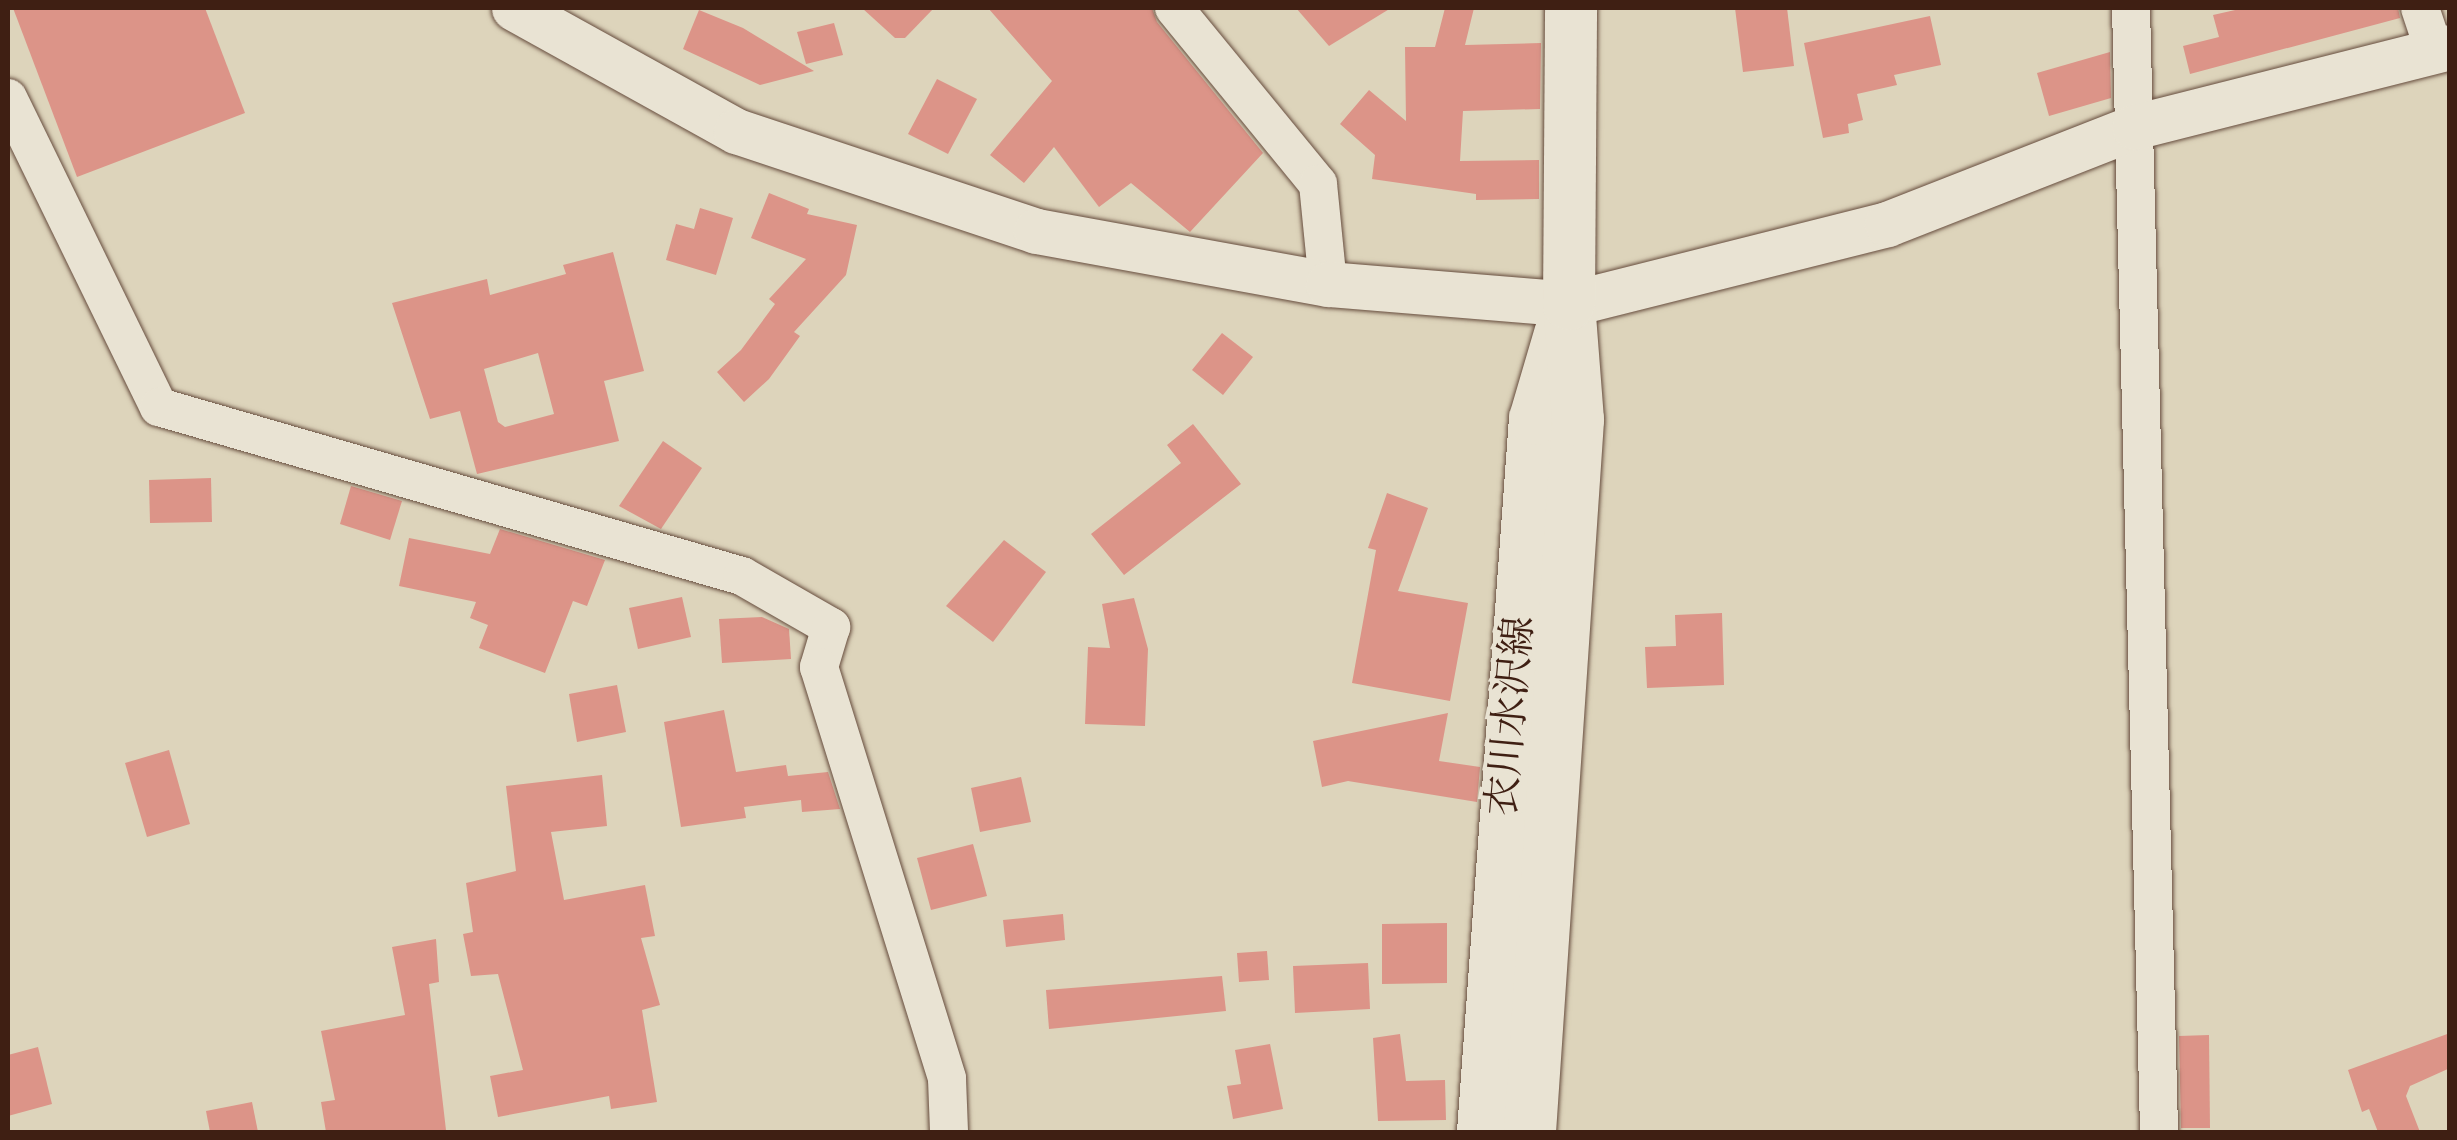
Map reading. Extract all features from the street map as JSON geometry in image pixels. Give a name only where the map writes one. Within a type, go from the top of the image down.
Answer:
[{"type":"main road","name":"衣川水沢線","points":[[1530,1132],[1578,420],[1569,304],[1571,8]]},
{"type":"main road","name":"衣川水沢線","points":[[1483,1132],[1535,419],[1569,304]]},
{"type":"street","points":[[514,8],[736,130],[1036,231],[1328,284],[1569,304],[1886,224],[2134,127],[2442,49],[2420,8]]},
{"type":"street","points":[[1174,8],[1318,184],[1328,284]]},
{"type":"street","points":[[2131,8],[2159,1132]]},
{"type":"street","points":[[8,98],[159,407],[742,576],[831,627],[819,667],[947,1079],[949,1132]]},
{"type":"building","points":[[13,8],[205,8],[245,113],[77,177]]},
{"type":"building","points":[[862,8],[934,8],[905,38],[895,38]]},
{"type":"building","points":[[988,8],[1152,8],[1157,22],[1263,153],[1190,232],[1131,183],[1099,207],[1054,147],[1024,183],[990,155],[1052,81]]},
{"type":"building","points":[[1296,8],[1391,8],[1329,46]]},
{"type":"building","points":[[1445,8],[1474,8],[1465,45],[1541,43],[1540,109],[1463,111],[1460,161],[1539,160],[1539,199],[1476,200],[1476,194],[1372,179],[1375,155],[1340,124],[1369,90],[1406,121],[1405,47],[1435,47]]},
{"type":"building","points":[[1735,8],[1787,8],[1794,66],[1743,72]]},
{"type":"building","points":[[2244,8],[2398,8],[2400,18],[2190,74],[2183,46],[2219,37],[2213,15]]},
{"type":"building","points":[[699,10],[743,28],[814,71],[760,85],[683,49]]},
{"type":"building","points":[[1930,16],[1941,65],[1894,75],[1897,85],[1857,94],[1863,120],[1848,124],[1849,133],[1823,138],[1804,43]]},
{"type":"building","points":[[834,23],[843,55],[806,64],[797,32]]},
{"type":"building","points":[[2110,52],[2111,98],[2049,116],[2037,73]]},
{"type":"building","points":[[937,79],[977,99],[948,154],[908,134]]},
{"type":"building","points":[[769,193],[809,209],[807,214],[857,225],[846,275],[794,332],[800,336],[769,379],[744,402],[717,372],[741,350],[775,304],[769,299],[806,259],[751,238]]},
{"type":"building","points":[[700,208],[733,218],[716,275],[666,260],[676,224],[694,229]]},
{"type":"building","points":[[613,252],[644,371],[604,381],[619,441],[477,474],[460,411],[430,419],[392,303],[487,279],[490,295],[566,274],[563,265]],"holes":[[[538,353],[554,414],[505,427],[498,422],[484,369]]]},
{"type":"building","points":[[1222,333],[1253,357],[1223,395],[1192,370]]},
{"type":"building","points":[[1193,424],[1241,484],[1124,575],[1091,534],[1181,463],[1167,445]]},
{"type":"building","points":[[663,441],[702,468],[661,529],[619,506]]},
{"type":"building","points":[[211,478],[212,522],[150,523],[149,480]]},
{"type":"building","points":[[351,486],[402,501],[390,540],[340,524]]},
{"type":"building","points":[[1387,493],[1428,508],[1398,591],[1468,603],[1450,701],[1352,683],[1376,550],[1368,548]]},
{"type":"building","points":[[500,529],[605,560],[587,606],[573,601],[545,673],[479,648],[488,625],[470,618],[476,602],[399,586],[409,538],[490,554]]},
{"type":"building","points":[[1004,540],[1046,572],[993,642],[946,606]]},
{"type":"building","points":[[682,597],[691,637],[638,649],[629,608]]},
{"type":"building","points":[[1134,598],[1148,649],[1145,726],[1085,724],[1088,647],[1110,648],[1102,604]]},
{"type":"building","points":[[1722,613],[1724,685],[1647,688],[1645,647],[1676,646],[1675,615]]},
{"type":"building","points":[[762,617],[789,629],[791,659],[722,663],[719,619]]},
{"type":"building","points":[[617,685],[626,732],[577,742],[569,694]]},
{"type":"building","points":[[724,710],[736,772],[786,765],[788,776],[828,772],[840,809],[802,812],[801,800],[744,807],[746,818],[681,827],[664,722]]},
{"type":"building","points":[[1448,713],[1439,761],[1480,767],[1477,802],[1348,781],[1322,787],[1313,741]]},
{"type":"building","points":[[169,750],[190,824],[147,837],[125,763]]},
{"type":"building","points":[[602,775],[607,826],[551,832],[564,900],[645,885],[655,936],[641,938],[660,1005],[642,1010],[657,1102],[611,1109],[609,1096],[498,1117],[490,1076],[523,1070],[498,974],[471,976],[463,934],[473,932],[466,883],[516,871],[506,786]]},
{"type":"building","points":[[1021,777],[1031,822],[980,832],[971,788]]},
{"type":"building","points":[[973,844],[987,896],[931,910],[917,858]]},
{"type":"building","points":[[1063,914],[1065,940],[1006,947],[1003,920]]},
{"type":"building","points":[[1447,923],[1447,983],[1382,984],[1382,924]]},
{"type":"building","points":[[436,939],[439,982],[429,984],[446,1130],[326,1132],[321,1102],[335,1100],[321,1031],[405,1015],[392,947]]},
{"type":"building","points":[[1267,951],[1269,980],[1239,982],[1237,953]]},
{"type":"building","points":[[1368,963],[1370,1009],[1295,1013],[1293,966]]},
{"type":"building","points":[[1222,976],[1226,1011],[1049,1029],[1046,990]]},
{"type":"building","points":[[2450,1033],[2450,1068],[2410,1086],[2406,1096],[2420,1132],[2378,1132],[2369,1109],[2362,1112],[2348,1070]]},
{"type":"building","points":[[1400,1034],[1406,1081],[1445,1080],[1446,1120],[1378,1121],[1373,1038]]},
{"type":"building","points":[[2209,1035],[2210,1128],[2181,1128],[2179,1036]]},
{"type":"building","points":[[1270,1044],[1283,1109],[1233,1119],[1227,1086],[1241,1084],[1235,1050]]},
{"type":"building","points":[[38,1047],[52,1104],[8,1116],[8,1055]]},
{"type":"building","points":[[252,1102],[258,1132],[210,1132],[206,1111]]}]
